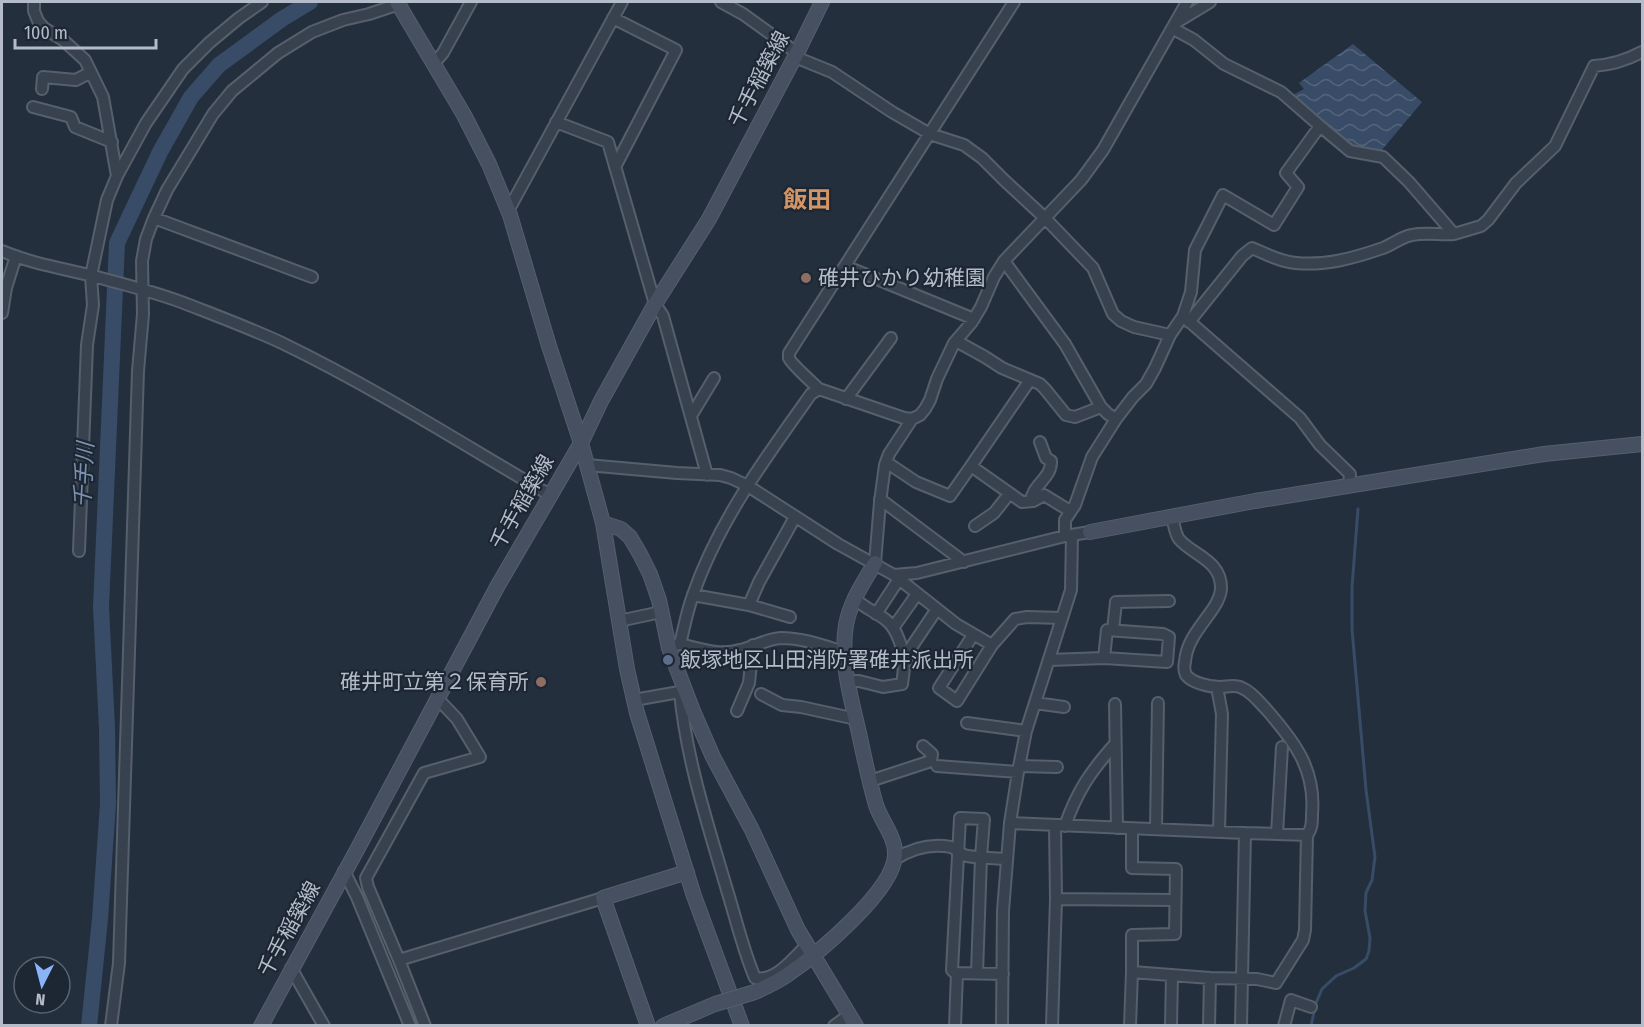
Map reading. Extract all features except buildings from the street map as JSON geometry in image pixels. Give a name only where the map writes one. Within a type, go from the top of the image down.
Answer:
[{"type":"street","points":[[34,2],[34,11],[38,21],[85,60],[103,96],[117,176]]},
{"type":"street","points":[[79,551],[87,345],[93,305],[93,277],[107,200],[117,176],[146,123],[183,69],[209,43],[262,2]]},
{"type":"street","points":[[434,63],[443,53],[471,2]]},
{"type":"street","points":[[508,211],[622,2]]},
{"type":"street","points":[[721,2],[743,14],[796,55],[832,72],[930,134],[964,146],[982,158],[1046,218],[1093,268],[1113,314],[1120,321],[1170,336]]},
{"type":"street","name":"千手稲築線","points":[[261,1026],[497,587],[581,443],[601,401],[655,304],[709,219],[822,2]]},
{"type":"street","points":[[912,419],[892,415],[819,390],[812,380],[791,363],[789,353],[1014,2]]},
{"type":"street","points":[[603,523],[621,529],[630,537],[650,574],[674,646],[682,691],[681,711],[704,812],[755,978],[768,977],[846,927],[882,885],[895,859],[895,849],[879,814],[870,781],[848,681],[844,652],[846,624],[854,598],[875,563],[880,499],[886,462],[912,419],[920,415],[930,400],[937,379],[956,341],[974,319],[1004,261],[1081,180],[1103,150],[1187,2]]},
{"type":"street","points":[[1173,26],[1210,2]]},
{"type":"street","points":[[111,1026],[119,963],[142,261],[146,239],[167,190],[197,137],[232,91],[278,53],[312,32],[398,3],[469,125],[489,164],[508,211],[581,443],[603,523],[634,700],[687,872],[742,1026]]},
{"type":"street","points":[[613,18],[676,50],[615,167]]},
{"type":"street","points":[[1173,26],[1224,64],[1281,92],[1350,151],[1383,157],[1409,182],[1454,234]]},
{"type":"street","points":[[1002,1026],[1003,911],[1010,823],[1026,731],[1071,590],[1069,536],[1065,520],[1075,505],[1092,457],[1116,419],[1146,384],[1170,336],[1242,256],[1252,248],[1294,263],[1319,263],[1351,259],[1387,247],[1398,239],[1410,235],[1454,234],[1481,226],[1516,183],[1555,146],[1594,66],[1609,65],[1642,52]]},
{"type":"street","points":[[42,89],[43,77],[76,80],[91,72]]},
{"type":"street","points":[[33,107],[71,117],[75,128],[112,142]]},
{"type":"street","points":[[556,122],[608,142],[655,304],[663,316],[707,475]]},
{"type":"street","points":[[1186,319],[1195,250],[1223,195],[1274,225],[1298,187],[1286,173],[1320,126]]},
{"type":"street","points":[[154,218],[312,277]]},
{"type":"street","points":[[2,251],[52,268],[188,304],[280,342],[403,408],[550,495]]},
{"type":"street","points":[[2,313],[6,288],[16,256]]},
{"type":"street","points":[[1004,261],[1065,344],[1101,406],[1116,419]]},
{"type":"street","points":[[845,266],[974,319]]},
{"type":"street","points":[[1186,319],[1300,418],[1320,444],[1350,474],[1349,486]]},
{"type":"street","points":[[846,399],[891,338]]},
{"type":"street","points":[[956,341],[1002,368],[1040,384],[1066,415],[1075,417],[1101,406]]},
{"type":"street","points":[[691,416],[714,378]]},
{"type":"street","points":[[886,462],[915,482],[950,496],[1030,380]]},
{"type":"street","points":[[674,646],[715,543],[748,486],[811,394],[819,390]]},
{"type":"street","points":[[1031,501],[1031,496],[1045,478],[1051,465],[1040,442]]},
{"type":"street","points":[[896,577],[1069,536],[1255,501],[1544,454],[1642,444]]},
{"type":"street","points":[[587,465],[720,475],[731,478],[748,486],[838,544],[875,563],[973,635],[992,645]]},
{"type":"street","points":[[970,466],[1022,502],[1044,495],[1070,512]]},
{"type":"street","points":[[975,526],[994,513],[1009,494]]},
{"type":"street","points":[[880,499],[964,562]]},
{"type":"street","points":[[749,605],[795,517]]},
{"type":"street","points":[[1131,972],[1257,979],[1276,983],[1303,940],[1305,930],[1307,835],[1311,830],[1314,798],[1311,780],[1303,758],[1289,736],[1253,695],[1236,686],[1209,686],[1192,680],[1186,675],[1185,654],[1193,634],[1218,599],[1221,590],[1220,578],[1203,556],[1178,538],[1172,517]]},
{"type":"street","points":[[876,614],[896,577]]},
{"type":"street","points":[[892,628],[917,594]]},
{"type":"street","points":[[693,595],[749,605],[790,617]]},
{"type":"street","points":[[854,598],[862,606],[884,618],[892,628],[898,638],[904,666]]},
{"type":"street","points":[[1113,630],[1116,602],[1169,601]]},
{"type":"street","points":[[848,681],[859,681],[883,687],[902,684],[908,652],[937,609]]},
{"type":"street","points":[[619,621],[661,612]]},
{"type":"street","points":[[973,635],[939,688],[957,701],[992,645],[1015,619],[1062,618]]},
{"type":"street","points":[[1048,660],[1104,658],[1167,662],[1169,640],[1166,635],[1107,630],[1104,658]]},
{"type":"street","points":[[674,646],[727,652],[778,638],[806,641],[844,652]]},
{"type":"street","points":[[737,711],[749,683],[753,645]]},
{"type":"street","points":[[1217,687],[1222,714],[1219,832]]},
{"type":"street","points":[[634,700],[682,691]]},
{"type":"street","points":[[682,691],[713,757],[752,830],[807,952],[853,1020],[834,1026]]},
{"type":"street","points":[[761,694],[782,705],[856,719]]},
{"type":"street","points":[[424,1026],[366,878],[424,773],[480,757],[457,719],[438,699]]},
{"type":"street","points":[[1035,703],[1064,707]]},
{"type":"street","points":[[1156,829],[1158,703]]},
{"type":"street","points":[[1115,705],[1117,828]]},
{"type":"street","points":[[967,723],[1026,731]]},
{"type":"street","points":[[1052,1026],[1060,826],[1094,767],[1115,744]]},
{"type":"street","points":[[870,781],[931,761],[932,754],[924,746]]},
{"type":"street","points":[[1277,834],[1282,747]]},
{"type":"street","points":[[937,766],[1018,769],[1057,767]]},
{"type":"street","points":[[977,973],[984,819],[960,818],[952,970],[957,973],[1003,974]]},
{"type":"street","points":[[1010,823],[1307,835]]},
{"type":"street","points":[[1130,1026],[1132,935],[1175,934],[1176,900],[1176,869],[1132,868],[1132,829]]},
{"type":"street","points":[[1241,1026],[1245,833]]},
{"type":"street","points":[[895,859],[913,850],[944,847],[957,850],[964,856],[1006,859]]},
{"type":"street","points":[[344,872],[357,897],[410,1026]]},
{"type":"street","points":[[399,960],[687,872]]},
{"type":"street","points":[[603,898],[648,1026]]},
{"type":"street","points":[[1056,899],[1176,900]]},
{"type":"street","points":[[663,1026],[715,1004],[755,992],[787,976],[807,952]]},
{"type":"street","points":[[291,968],[324,1026]]},
{"type":"street","points":[[955,1026],[957,973]]},
{"type":"street","points":[[1171,1026],[1172,975]]},
{"type":"street","points":[[1209,1026],[1210,978]]},
{"type":"street","points":[[1284,1026],[1291,1000],[1311,1007]]},
{"type":"water","points":[[1353,44],[1422,102],[1381,151],[1351,145],[1293,95],[1304,89],[1299,83]]},
{"type":"waterway","name":"千手川","points":[[89,1026],[100,919],[108,804],[101,607],[117,243],[160,152],[191,97],[219,65],[282,19],[310,2]]},
{"type":"waterway","points":[[1311,1026],[1322,989],[1336,976],[1354,968],[1366,959],[1369,951],[1370,938],[1365,911],[1366,893],[1372,880],[1375,857],[1366,790],[1352,629],[1352,587],[1358,509]]},
{"type":"place","name":"碓井ひかり幼稚園","points":[[806,278]]},
{"type":"place","name":"飯塚地区山田消防署碓井派出所","points":[[668,660]]},
{"type":"place","name":"碓井町立第２保育所","points":[[541,682]]},
{"type":"district","name":"飯田","points":[[807,200]]}]
